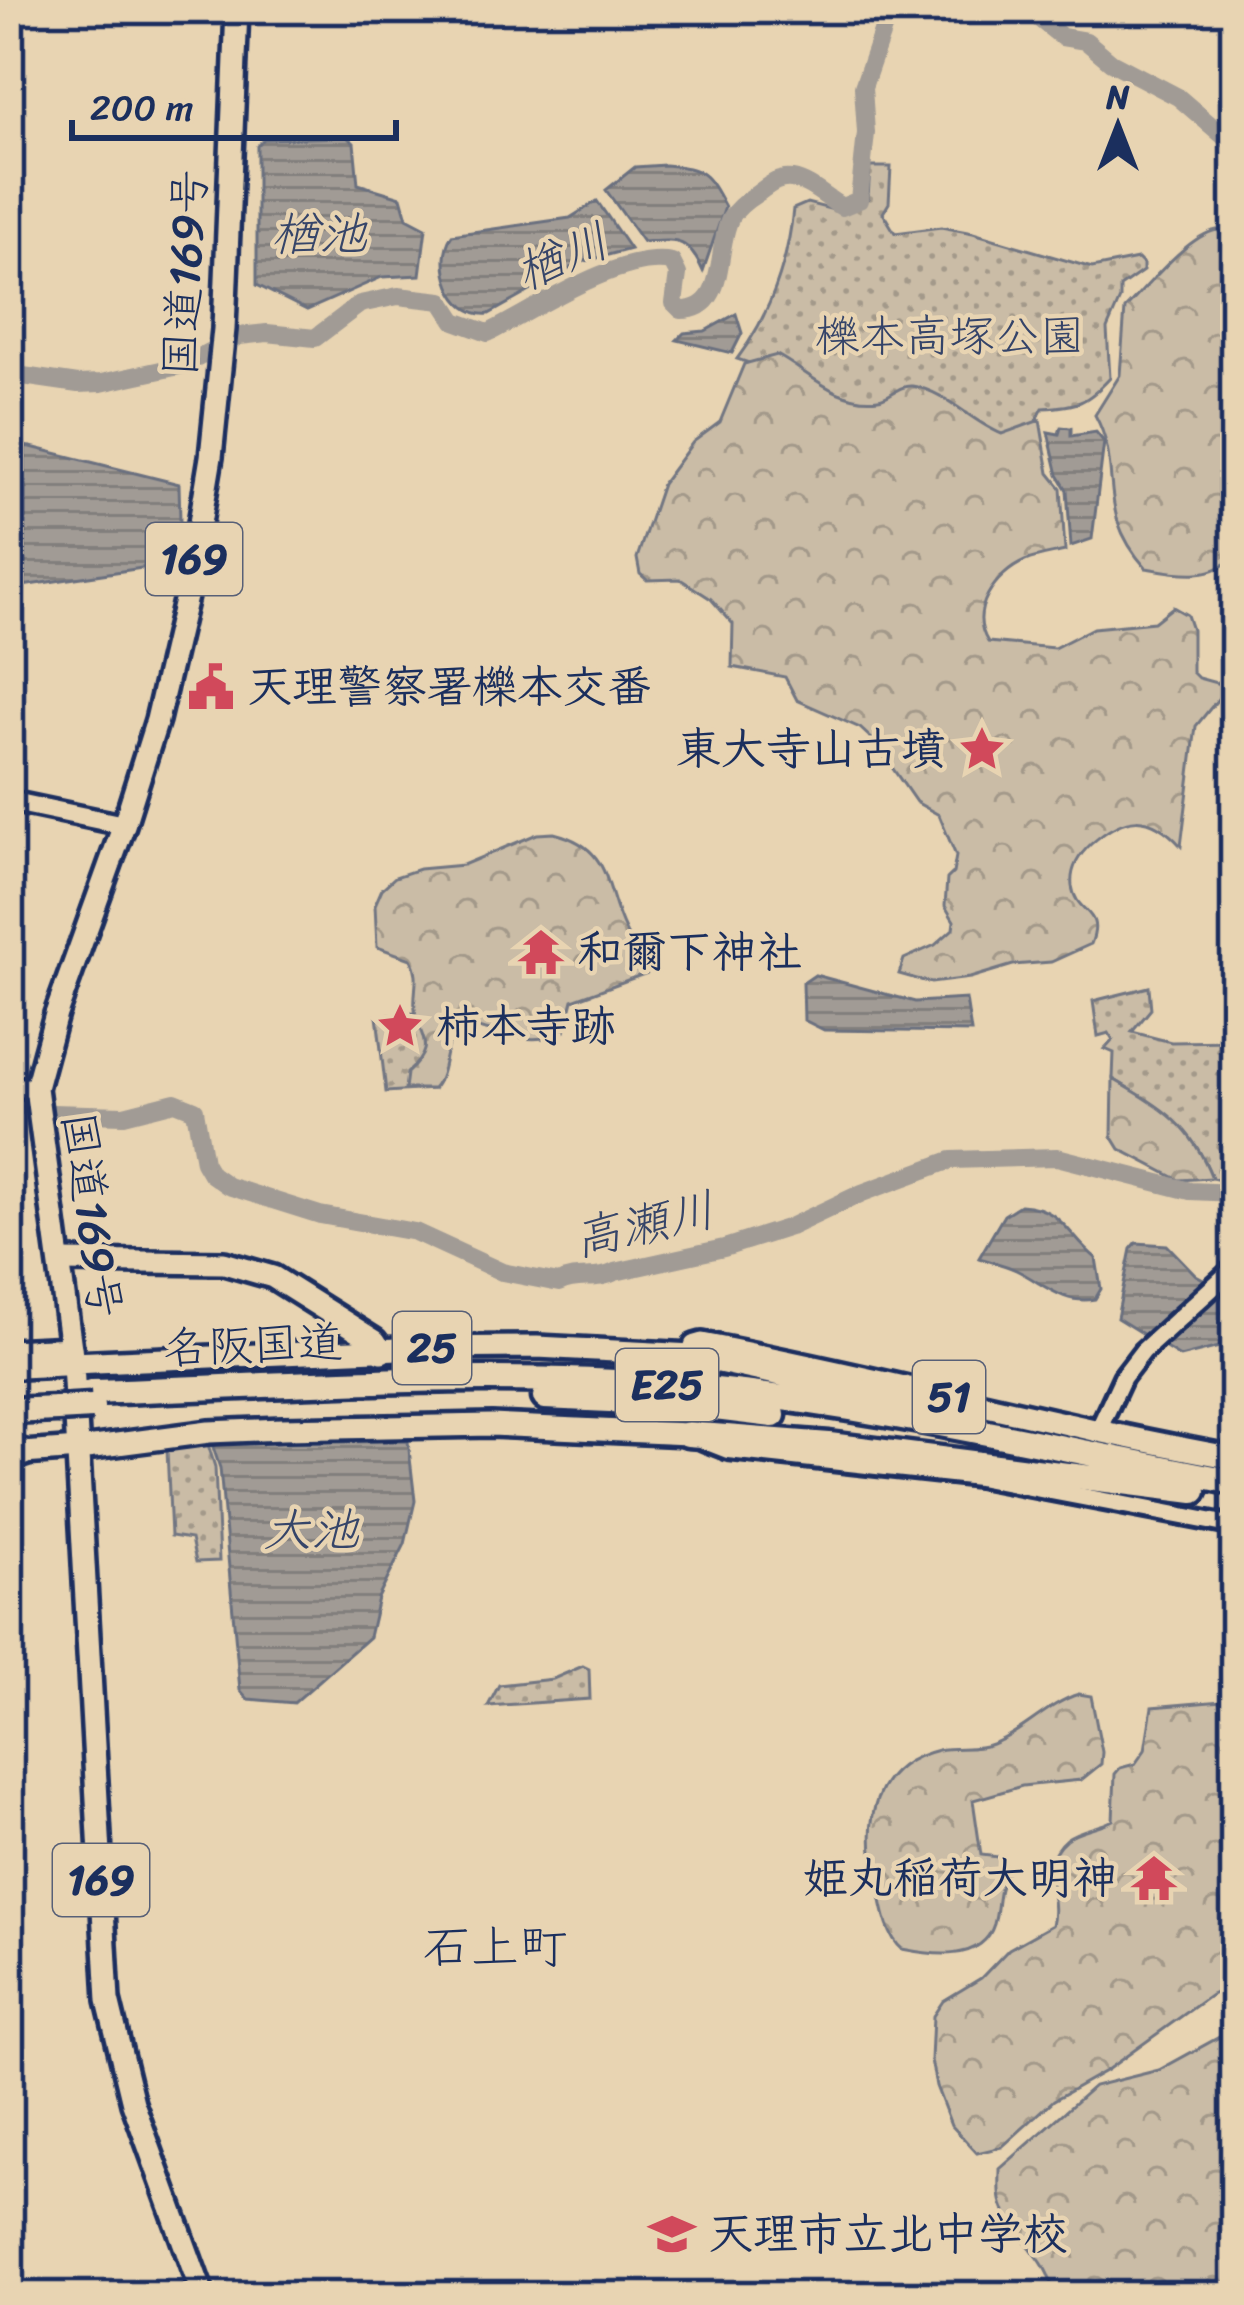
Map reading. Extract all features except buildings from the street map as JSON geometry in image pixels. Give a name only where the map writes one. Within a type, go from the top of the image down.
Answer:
[{"type":"highway","points":[[9,1366],[72,1356]]},
{"type":"highway","name":"E25","points":[[692,1366],[831,1384],[1036,1438],[1235,1480]]},
{"type":"highway","name":"名阪国道","points":[[92,1400],[470,1381],[672,1386],[875,1415],[1235,1480]]},
{"type":"highway","name":"E25","points":[[9,1395],[57,1401]]},
{"type":"highway","name":"名阪国道","points":[[57,1401],[516,1397],[674,1403],[874,1431],[1235,1498]]},
{"type":"highway","name":"E25","points":[[9,1411],[57,1401]]},
{"type":"highway","name":"E25","points":[[688,1424],[1194,1490]]},
{"type":"main road","name":"国道169号","points":[[203,2296],[133,2104],[108,2000],[72,1356],[36,1088],[56,1014],[124,825],[182,620],[211,457],[224,329],[237,9]]},
{"type":"main road","points":[[9,801],[124,825]]},
{"type":"main road","points":[[9,1088],[36,1088]]},
{"type":"main road","points":[[62,1261],[224,1263],[274,1277],[375,1341],[382,1352]]},
{"type":"main road","name":"51","points":[[692,1366],[695,1346],[703,1344],[847,1371],[1096,1433],[1235,1458]]},
{"type":"main road","name":"25","points":[[72,1356],[172,1360],[537,1347],[692,1366]]},
{"type":"main road","points":[[9,1351],[72,1356]]},
{"type":"main road","name":"25","points":[[79,1449],[209,1432],[282,1429],[688,1424]]},
{"type":"main road","points":[[14,1453],[79,1449]]},
{"type":"street","points":[[1096,1433],[1124,1377],[1143,1352],[1229,1272]]},
{"type":"street","points":[[688,1424],[728,1450],[979,1477],[1235,1526]]},
{"type":"green space","name":"櫟本高塚公園","points":[[870,167],[891,167],[889,203],[883,213],[895,233],[941,227],[1092,268],[1138,259],[1143,271],[1120,287],[1107,329],[1110,378],[1080,402],[1043,408],[1029,435],[999,447],[737,359],[775,288],[793,209],[807,203],[845,213],[868,199]]},
{"type":"green space","points":[[1217,230],[1235,242],[1235,553],[1207,572],[1146,568],[1120,527],[1104,435],[1095,415],[1120,375],[1125,309],[1181,252]]},
{"type":"green space","points":[[777,355],[850,397],[878,399],[912,386],[947,400],[1002,434],[1040,420],[1049,473],[1061,488],[1065,551],[1025,561],[995,584],[981,618],[988,642],[1054,648],[1093,628],[1154,622],[1173,607],[1187,615],[1192,630],[1192,672],[1220,684],[1222,694],[1196,726],[1181,846],[1158,827],[1137,821],[1115,827],[1087,848],[1074,868],[1072,886],[1094,924],[1091,944],[1051,962],[1013,965],[970,978],[931,983],[899,974],[904,959],[935,945],[953,929],[945,906],[947,879],[956,856],[939,815],[916,802],[860,728],[797,700],[785,677],[732,667],[733,624],[711,599],[680,579],[647,580],[640,574],[637,558],[662,484],[693,442],[720,422],[744,364]]},
{"type":"green space","points":[[554,833],[587,848],[597,859],[647,973],[573,1000],[565,1031],[550,1037],[520,1038],[460,1029],[450,1039],[433,1089],[405,1089],[407,1073],[422,1055],[424,1041],[415,1009],[411,959],[377,947],[375,905],[382,889],[395,877],[419,869],[463,865],[537,834]]},
{"type":"green space","points":[[1149,987],[1151,1009],[1132,1032],[1171,1042],[1235,1041],[1235,1184],[1212,1178],[1184,1131],[1113,1079],[1114,1053],[1105,1049],[1113,1040],[1109,1033],[1098,1036],[1093,1001]]},
{"type":"green space","points":[[440,1011],[433,1089],[386,1092],[377,1016]]},
{"type":"green space","points":[[1113,1079],[1173,1118],[1194,1143],[1212,1178],[1179,1180],[1120,1149],[1112,1136]]},
{"type":"green space","points":[[207,1441],[215,1467],[219,1561],[196,1562],[191,1539],[171,1536],[167,1450]]},
{"type":"green space","points":[[583,1666],[589,1669],[590,1699],[488,1706],[499,1685],[553,1679]]},
{"type":"green space","points":[[1079,1694],[1091,1696],[1101,1764],[1081,1780],[1022,1786],[973,1800],[981,1855],[998,1857],[1008,1870],[988,1937],[968,1951],[955,1953],[902,1949],[888,1927],[873,1859],[872,1818],[886,1783],[916,1758],[938,1750],[992,1744]]},
{"type":"green space","points":[[1235,1695],[1235,1984],[1211,1995],[1107,2070],[1054,2100],[1002,2147],[977,2153],[951,2125],[936,2086],[931,2060],[933,2016],[943,2001],[981,1978],[1009,1949],[1052,1925],[1052,1859],[1066,1839],[1113,1820],[1115,1774],[1135,1764],[1145,1750],[1152,1707],[1222,1701]]},
{"type":"green space","points":[[1235,1998],[1235,2296],[1053,2296],[1046,2270],[1005,2213],[1000,2169],[1094,2086],[1159,2070],[1221,2036],[1230,2023]]},
{"type":"water","name":"楢池","points":[[347,137],[354,143],[358,184],[401,197],[407,218],[426,228],[420,275],[382,277],[307,310],[257,285],[257,146],[264,139]]},
{"type":"water","points":[[665,165],[703,174],[725,207],[703,271],[680,243],[643,242],[606,190],[635,167]]},
{"type":"water","name":"楢池","points":[[597,201],[630,249],[582,262],[489,314],[476,313],[456,298],[445,259],[452,235],[570,218]]},
{"type":"water","points":[[736,314],[742,333],[732,353],[677,340],[684,333],[705,331]]},
{"type":"water","points":[[1061,427],[1071,428],[1071,436],[1096,432],[1104,442],[1092,539],[1071,546],[1067,490],[1058,475],[1048,432],[1059,434]]},
{"type":"water","points":[[9,445],[179,484],[181,558],[175,563],[9,588]]},
{"type":"water","points":[[815,975],[915,1002],[966,999],[971,1032],[824,1030],[804,1020],[803,983]]},
{"type":"water","points":[[1020,1205],[1055,1217],[1096,1258],[1101,1289],[1095,1299],[1063,1296],[1012,1268],[979,1258],[1004,1215]]},
{"type":"water","points":[[1136,1243],[1167,1245],[1196,1275],[1235,1296],[1235,1343],[1180,1357],[1117,1318]]},
{"type":"water","name":"大池","points":[[408,1441],[415,1501],[405,1544],[378,1598],[369,1637],[294,1703],[248,1699],[240,1690],[220,1468],[212,1444]]},
{"type":"waterway","name":"楢川","points":[[9,374],[101,383],[184,365],[239,336],[267,333],[315,338],[360,304],[398,296],[442,301],[455,321],[488,333],[603,274],[651,261],[672,262],[678,274],[674,303],[681,310],[696,307],[713,289],[730,219],[742,204],[770,185],[782,179],[799,181],[842,207],[859,200],[866,133],[863,87],[890,9]]},
{"type":"waterway","name":"楢川","points":[[1027,9],[1062,37],[1086,41],[1111,62],[1178,97],[1235,146]]},
{"type":"waterway","name":"高瀬川","points":[[51,1113],[124,1115],[175,1102],[195,1110],[204,1162],[228,1186],[320,1215],[415,1232],[502,1272],[559,1283],[724,1248],[790,1227],[862,1193],[951,1160],[1057,1157],[1190,1191],[1235,1193]]},
{"type":"waterway","name":"高瀬川","points":[[9,1103],[19,1107]]},
{"type":"place","name":"天理警察署櫟本交番","points":[[211,687]]},
{"type":"place","name":"東大寺山古墳","points":[[982,749]]},
{"type":"place","name":"和爾下神社","points":[[541,952]]},
{"type":"place","name":"柿本寺跡","points":[[400,1026]]},
{"type":"place","name":"姫丸稲荷大明神","points":[[1154,1878]]},
{"type":"place","name":"天理市立北中学校","points":[[672,2234]]},
{"type":"district","name":"石上町","points":[[495,1946]]}]
